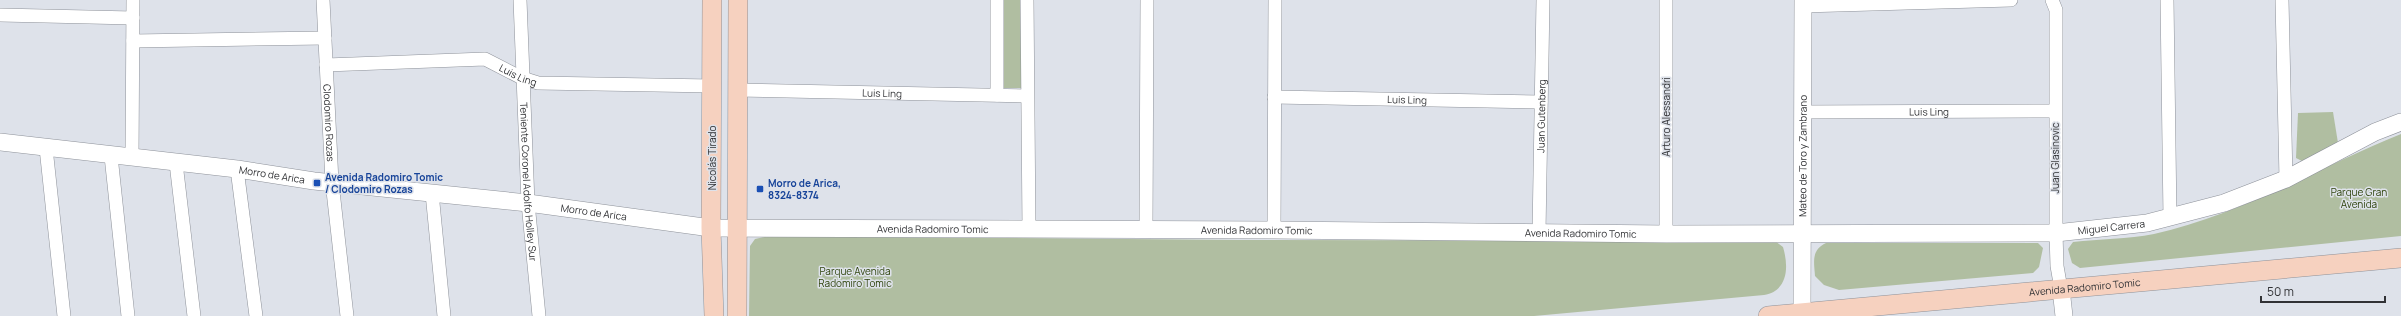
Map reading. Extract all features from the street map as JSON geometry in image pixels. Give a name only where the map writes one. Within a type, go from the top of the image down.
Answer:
[{"type":"main road","name":"Nicolás Tirado","points":[[712,0],[712,228],[714,316]]},
{"type":"main road","points":[[737,316],[736,228],[738,0]]},
{"type":"main road","name":"Avenida Radomiro Tomic","points":[[1768,316],[2401,258]]},
{"type":"street","points":[[132,158],[133,0]]},
{"type":"street","name":"Clodomiro Rozas","points":[[323,0],[332,182],[347,316]]},
{"type":"street","name":"Teniente Coronel Adolfo Holley Sur","points":[[520,0],[528,203],[539,316]]},
{"type":"street","points":[[997,0],[997,95]]},
{"type":"street","points":[[1027,0],[1029,229]]},
{"type":"street","points":[[1146,229],[1147,0]]},
{"type":"street","points":[[1274,230],[1275,0]]},
{"type":"street","name":"Juan Gutenberg","points":[[1539,232],[1543,0]]},
{"type":"street","name":"Arturo Alessandri","points":[[1666,0],[1666,234]]},
{"type":"street","points":[[1803,3],[2011,0]]},
{"type":"street","name":"Juan Glasinovic","points":[[2052,0],[2056,10],[2055,111],[2057,266],[2064,316]]},
{"type":"street","points":[[2167,0],[2170,218]]},
{"type":"street","points":[[2282,0],[2286,179]]},
{"type":"street","name":"Mateo de Toro y Zambrano","points":[[1802,313],[1803,3]]},
{"type":"street","points":[[0,15],[133,18]]},
{"type":"street","points":[[133,41],[325,38]]},
{"type":"street","name":"Luis Ling","points":[[326,65],[485,59],[522,78],[538,83],[712,86]]},
{"type":"street","name":"Luis Ling","points":[[738,90],[1027,96]]},
{"type":"street","name":"Luis Ling","points":[[1274,97],[1541,102]]},
{"type":"street","name":"Luis Ling","points":[[1802,112],[2055,111]]},
{"type":"street","name":"Miguel Carrera","points":[[1802,234],[2056,233],[2121,228],[2170,218],[2224,203],[2286,179],[2375,132],[2401,122]]},
{"type":"street","name":"Morro de Arica","points":[[0,142],[111,156],[237,169],[332,182],[528,203],[712,228]]},
{"type":"street","points":[[46,148],[64,316]]},
{"type":"street","points":[[111,156],[128,316]]},
{"type":"street","points":[[176,163],[194,316]]},
{"type":"street","points":[[237,169],[256,316]]},
{"type":"street","points":[[432,193],[444,316]]},
{"type":"street","name":"Avenida Radomiro Tomic","points":[[712,228],[1146,229],[1802,234]]},
{"type":"green space","points":[[1004,0],[1022,0],[1021,88],[1002,88]]},
{"type":"green space","points":[[2333,112],[2338,143],[2302,161],[2296,158],[2298,113]]},
{"type":"green space","name":"Parque Gran Avenida","points":[[2401,134],[2401,236],[2080,268],[2072,263],[2068,249],[2073,242],[2144,236],[2186,226],[2249,203]]},
{"type":"green space","name":"Parque Avenida Radomiro Tomic","points":[[769,236],[1238,240],[1775,241],[1783,247],[1786,270],[1785,277],[1778,289],[1772,293],[1764,295],[1534,316],[749,316],[750,246],[755,239]]},
{"type":"green space","points":[[1826,243],[2038,243],[2043,248],[2039,267],[2033,273],[1839,290],[1824,285],[1815,276],[1814,257],[1818,249]]},
{"type":"place","name":"Avenida Radomiro Tomic / Clodomiro Rozas","points":[[317,183]]},
{"type":"place","name":"Morro de Arica, 8324-8374","points":[[760,189]]}]
